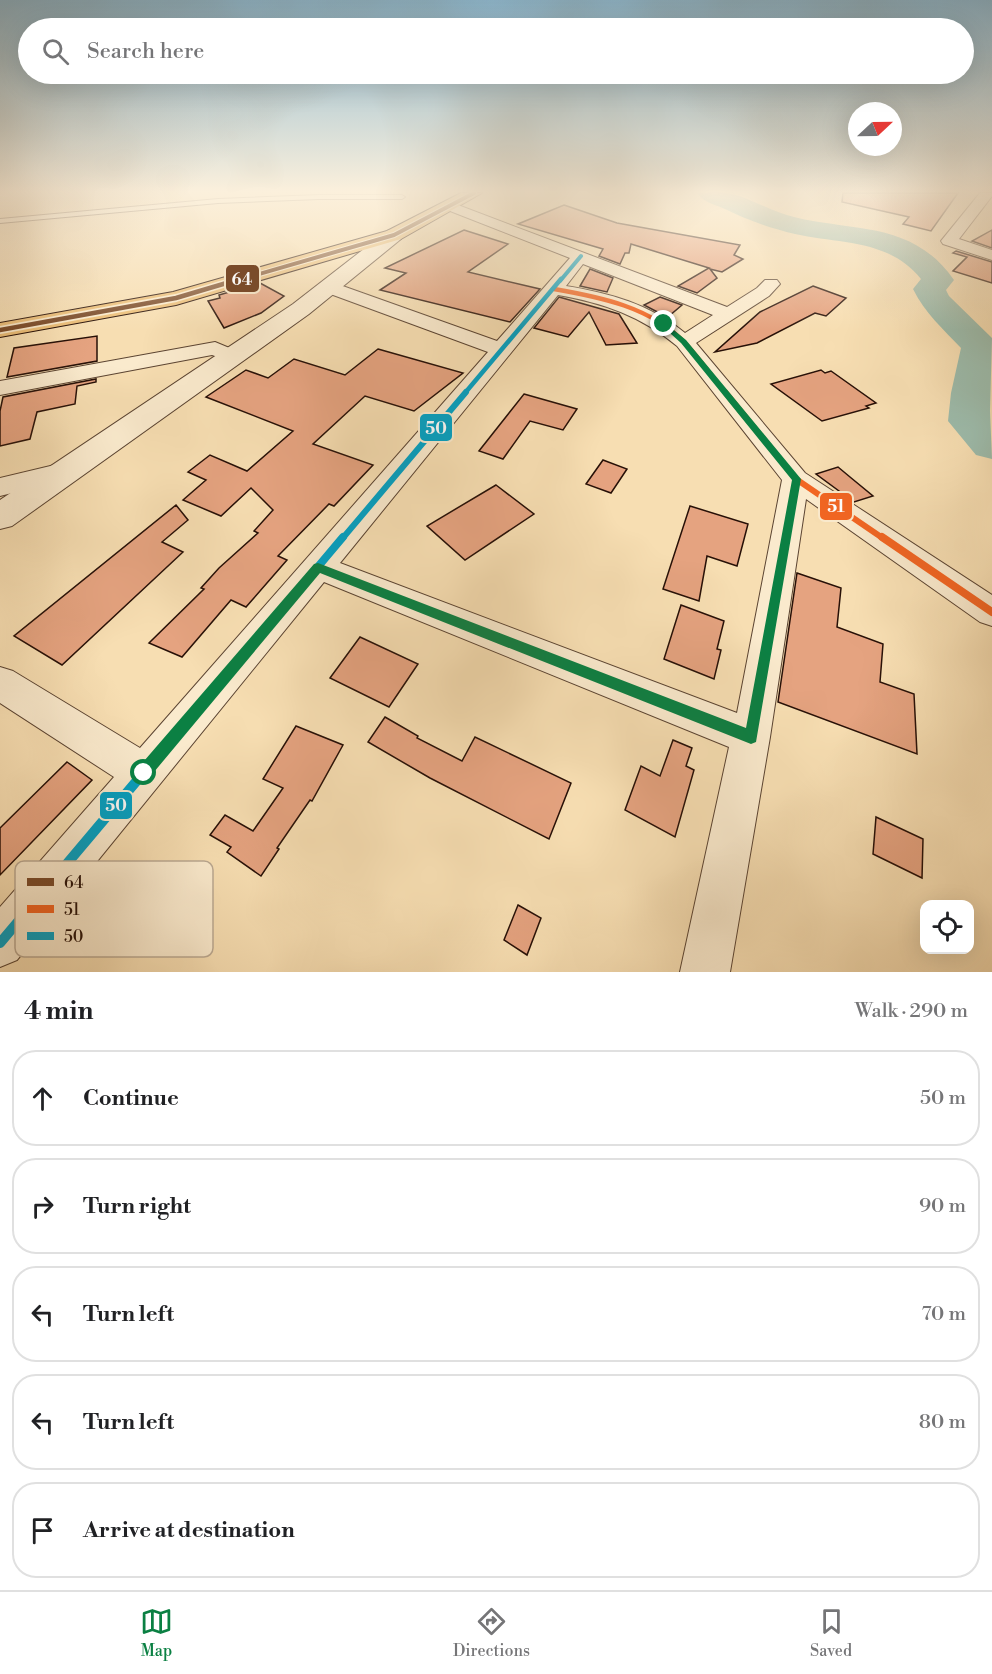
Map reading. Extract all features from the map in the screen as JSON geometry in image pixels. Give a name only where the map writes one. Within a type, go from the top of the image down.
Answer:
[{"type":"main road","points":[[0,330],[176,298],[382,238]]},
{"type":"street","points":[[0,517],[331,288],[390,238]]},
{"type":"street","points":[[535,238],[728,314]]},
{"type":"street","points":[[951,238],[949,241],[992,255]]},
{"type":"street","points":[[69,861],[581,256]]},
{"type":"street","points":[[684,342],[763,292],[771,284]]},
{"type":"street","points":[[331,288],[502,350]]},
{"type":"street","points":[[554,289],[610,299],[664,324],[684,342],[796,479],[992,612]]},
{"type":"street","points":[[0,388],[215,348],[232,356]]},
{"type":"street","points":[[0,487],[63,472]]},
{"type":"street","points":[[705,972],[751,737],[796,479]]},
{"type":"street","points":[[318,567],[751,737]]},
{"type":"street","points":[[0,682],[144,773]]},
{"type":"street","points":[[0,943],[15,925]]},
{"type":"building","points":[[447,238],[490,238],[508,244],[468,272],[540,289],[510,322],[380,290],[406,273],[385,268]]},
{"type":"building","points":[[567,238],[703,238],[740,245],[734,255],[743,259],[722,272],[710,269],[717,278],[697,293],[678,286],[709,268],[631,244],[629,253],[625,253],[620,264],[599,256],[603,249]]},
{"type":"building","points":[[977,238],[992,238],[992,248],[972,241]]},
{"type":"building","points":[[956,251],[992,262],[992,283],[953,271],[967,257],[953,253]]},
{"type":"building","points":[[590,269],[613,278],[607,292],[580,286]]},
{"type":"building","points":[[260,283],[284,296],[261,313],[224,328],[208,301],[220,298],[219,295]]},
{"type":"building","points":[[813,286],[846,298],[826,316],[815,313],[757,343],[715,352],[760,312]]},
{"type":"building","points":[[559,297],[619,314],[637,343],[606,345],[589,312],[568,337],[534,328]]},
{"type":"building","points":[[660,297],[682,305],[669,316],[665,316],[644,305]]},
{"type":"building","points":[[97,336],[97,361],[7,377],[14,348]]},
{"type":"building","points":[[378,349],[463,373],[414,411],[365,396],[313,444],[373,465],[334,506],[329,504],[278,556],[287,560],[246,607],[231,600],[182,657],[149,643],[204,589],[201,588],[219,568],[258,533],[254,531],[273,510],[251,488],[221,516],[183,500],[206,480],[188,472],[210,455],[247,471],[293,431],[206,397],[246,370],[268,378],[294,359],[345,375]]},
{"type":"building","points":[[821,370],[825,373],[831,371],[876,403],[866,406],[869,408],[822,421],[771,384]]},
{"type":"building","points":[[96,379],[96,382],[77,386],[75,404],[37,412],[30,439],[0,446],[0,411],[3,397]]},
{"type":"building","points":[[524,394],[577,409],[563,430],[530,421],[503,459],[479,451]]},
{"type":"building","points":[[603,460],[627,469],[611,493],[586,484]]},
{"type":"building","points":[[838,467],[873,496],[854,502],[816,474]]},
{"type":"building","points":[[496,485],[534,514],[465,560],[427,526]]},
{"type":"building","points":[[176,505],[188,520],[162,542],[183,552],[62,665],[14,636]]},
{"type":"building","points":[[690,506],[748,524],[737,566],[707,556],[699,601],[663,589]]},
{"type":"building","points":[[797,573],[841,588],[837,627],[883,644],[880,682],[914,694],[917,754],[778,702]]},
{"type":"building","points":[[681,605],[724,621],[717,649],[721,650],[714,679],[664,659]]},
{"type":"building","points":[[360,637],[418,664],[389,707],[330,678]]},
{"type":"building","points":[[385,717],[418,736],[417,738],[462,761],[475,737],[571,783],[549,839],[430,778],[368,742]]},
{"type":"building","points":[[296,726],[343,745],[312,801],[310,800],[277,848],[279,849],[261,876],[227,852],[231,847],[210,835],[225,815],[253,831],[283,788],[263,779]]},
{"type":"building","points":[[673,740],[692,748],[686,766],[694,770],[675,837],[625,810],[641,766],[660,776]]},
{"type":"building","points":[[67,762],[92,780],[0,875],[0,828]]},
{"type":"building","points":[[876,817],[923,839],[922,878],[873,854]]},
{"type":"building","points":[[518,905],[541,918],[527,955],[504,940]]},
{"type":"waterway","points":[[875,238],[909,251],[924,263],[938,280],[929,289],[939,306],[980,347],[971,393],[969,421],[992,445]]},
{"type":"transit line","name":"64","points":[[0,330],[176,298],[382,238]]},
{"type":"transit line","name":"50","points":[[69,861],[581,256]]},
{"type":"transit line","name":"51","points":[[554,289],[623,305],[639,311],[669,329],[684,342],[796,479],[992,612]]},
{"type":"transit line","name":"50","points":[[0,943],[15,925]]},
{"type":"route","points":[[144,773],[318,567],[751,737],[796,479],[684,342],[664,324]]}]
